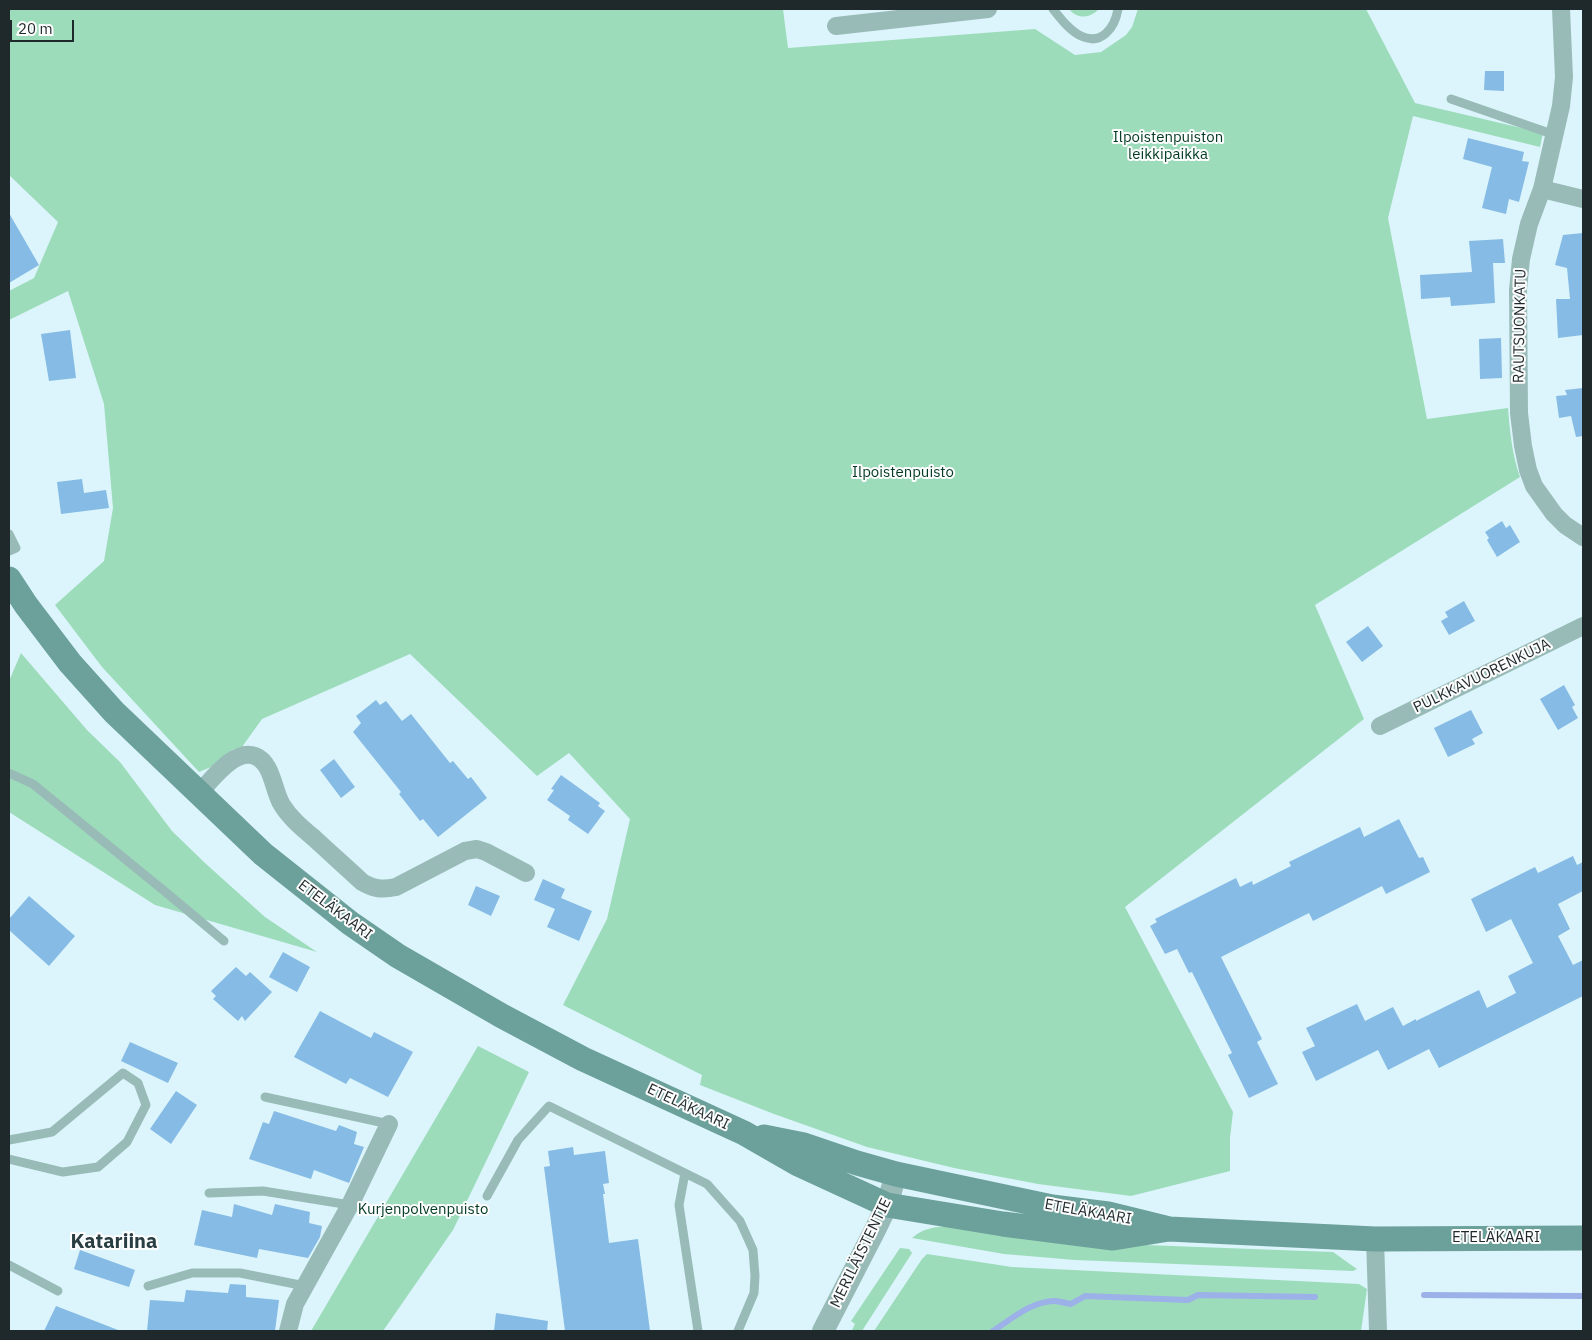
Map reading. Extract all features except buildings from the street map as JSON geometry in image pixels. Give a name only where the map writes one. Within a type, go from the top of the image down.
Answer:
[{"type":"main road","name":"ETELÄKAARI","points":[[9,579],[26,605],[82,677],[114,712],[263,854],[305,889],[398,956],[502,1016],[583,1058],[744,1133],[798,1164],[887,1205],[1013,1225],[1113,1238],[1169,1229]]},
{"type":"main road","name":"ETELÄKAARI","points":[[744,1133],[804,1145],[896,1174],[1052,1206],[1108,1214],[1169,1229],[1375,1239],[1583,1238]]},
{"type":"street","points":[[836,26],[988,9]]},
{"type":"street","name":"RAUTSUONKATU","points":[[1560,9],[1564,77],[1561,106],[1556,135],[1542,189],[1529,224],[1521,260],[1518,290],[1519,413],[1523,446],[1528,470],[1534,486],[1554,514],[1565,525],[1583,537]]},
{"type":"street","points":[[1542,189],[1583,199]]},
{"type":"street","name":"PULKKAVUORENKUJA","points":[[1380,726],[1583,626]]},
{"type":"street","points":[[198,794],[226,764],[236,758],[249,755],[257,757],[266,765],[281,804],[292,818],[362,882],[373,888],[385,890],[396,887],[465,851],[477,849],[526,873]]},
{"type":"street","points":[[288,1331],[295,1304],[350,1205],[389,1124]]},
{"type":"street","name":"MERILÄISTENTIE","points":[[822,1331],[887,1205],[896,1174]]},
{"type":"street","points":[[1375,1239],[1378,1331]]},
{"type":"lane","points":[[1054,9],[1067,26],[1081,36],[1092,39],[1104,36],[1110,30],[1118,9]]},
{"type":"lane","points":[[1451,100],[1556,135]]},
{"type":"lane","points":[[9,534],[16,548],[9,551]]},
{"type":"lane","points":[[9,773],[33,784],[224,941]]},
{"type":"lane","points":[[9,1140],[52,1132],[82,1109],[123,1072],[138,1083],[146,1106],[127,1142],[98,1166],[63,1172],[9,1159]]},
{"type":"lane","points":[[265,1097],[389,1124]]},
{"type":"lane","points":[[488,1196],[518,1140],[549,1106],[707,1184],[740,1221],[753,1250],[754,1293],[738,1331]]},
{"type":"lane","points":[[685,1173],[678,1205],[698,1331]]},
{"type":"lane","points":[[209,1193],[263,1191],[350,1205]]},
{"type":"lane","points":[[9,1265],[58,1291]]},
{"type":"lane","points":[[148,1286],[192,1274],[230,1273],[240,1273],[305,1286]]},
{"type":"green space","name":"Ilpoistenpuisto","points":[[9,9],[783,9],[788,48],[1035,29],[1075,55],[1101,52],[1126,35],[1132,27],[1138,9],[1366,9],[1415,103],[1543,133],[1540,147],[1413,116],[1388,218],[1427,419],[1508,408],[1513,451],[1520,477],[1315,605],[1364,719],[1125,907],[1233,1112],[1230,1138],[1230,1171],[1131,1196],[1038,1184],[954,1168],[867,1147],[700,1085],[702,1075],[563,1005],[607,919],[630,819],[569,753],[537,776],[410,654],[262,719],[242,747],[232,750],[211,767],[199,772],[102,667],[55,605],[104,561],[113,508],[104,404],[68,291],[9,320],[9,291],[34,278],[58,222],[9,175]]},
{"type":"green space","points":[[1069,9],[1099,9],[1088,16],[1080,16]]},
{"type":"green space","points":[[21,653],[87,730],[120,762],[172,831],[265,917],[317,952],[155,905],[9,812],[9,681]]},
{"type":"green space","name":"Kurjenpolvenpuisto","points":[[478,1046],[529,1072],[453,1230],[383,1331],[311,1331]]},
{"type":"green space","points":[[949,1226],[1092,1243],[1333,1252],[1357,1269],[1353,1271],[1075,1260],[1004,1254],[912,1238],[925,1230]]},
{"type":"green space","points":[[900,1248],[909,1249],[912,1253],[862,1331],[852,1330],[855,1324],[851,1321]]},
{"type":"green space","points":[[927,1254],[1012,1267],[1359,1284],[1367,1289],[1361,1331],[874,1331]]},
{"type":"waterway","points":[[993,1331],[1030,1307],[1056,1301],[1071,1304],[1085,1296],[1188,1300],[1198,1295],[1315,1297]]},
{"type":"waterway","points":[[1424,1295],[1583,1296]]},
{"type":"district","name":"Katariina","points":[[114,1242]]},
{"type":"park label","name":"Ilpoistenpuiston leikkipaikka","points":[[1168,146]]}]
